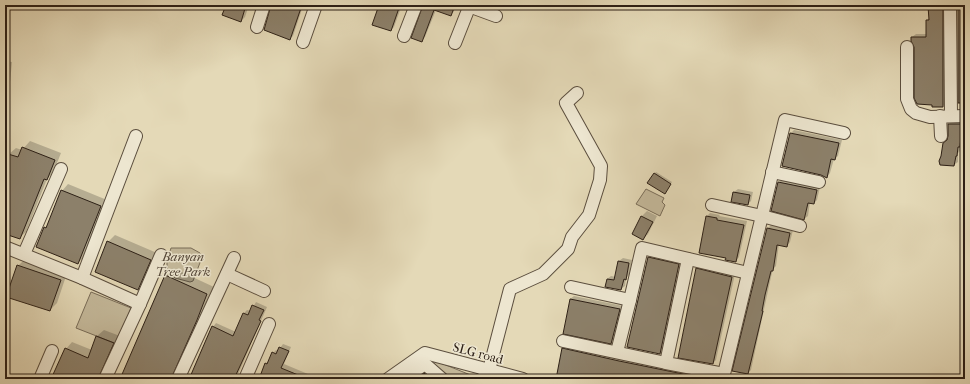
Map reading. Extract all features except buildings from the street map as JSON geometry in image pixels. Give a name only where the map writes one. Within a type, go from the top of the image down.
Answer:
[{"type":"street","points":[[257,27],[264,5]]},
{"type":"street","points":[[303,42],[316,5]]},
{"type":"street","points":[[404,36],[416,5]]},
{"type":"street","points":[[455,43],[468,5],[496,16]]},
{"type":"street","points":[[941,136],[946,116],[950,5]]},
{"type":"street","points":[[907,47],[907,99],[911,109],[930,117],[965,116]]},
{"type":"street","points":[[486,375],[510,289],[543,274],[568,249],[572,237],[589,215],[600,180],[601,166],[566,103],[577,93]]},
{"type":"street","points":[[563,341],[724,377],[785,120],[844,133]]},
{"type":"street","points":[[82,278],[136,136]]},
{"type":"street","points":[[24,254],[61,169]]},
{"type":"street","points":[[772,172],[819,182]]},
{"type":"street","points":[[712,205],[800,226]]},
{"type":"street","points":[[5,248],[24,254],[82,278],[140,304]]},
{"type":"street","points":[[617,352],[642,248],[748,273]]},
{"type":"street","points":[[105,379],[161,255]]},
{"type":"street","points":[[178,379],[234,258]]},
{"type":"street","points":[[666,363],[688,259]]},
{"type":"street","points":[[227,274],[264,291]]},
{"type":"street","points":[[571,287],[630,300]]},
{"type":"street","points":[[245,379],[269,324]]},
{"type":"street","points":[[40,379],[52,351]]},
{"type":"street","name":"SLG road","points":[[388,379],[425,353],[486,375],[523,379]]},
{"type":"street","points":[[403,379],[425,364],[442,379]]},
{"type":"green space","points":[[646,189],[664,198],[662,202],[665,205],[660,216],[636,204]]},
{"type":"green space","name":"Banyan Tree Park","points":[[171,248],[191,248],[200,253],[201,260],[193,281],[190,282],[175,278],[167,268]]},
{"type":"green space","points":[[91,292],[131,308],[117,344],[76,328]]},
{"type":"green space","points":[[426,357],[478,378],[444,379]]}]
